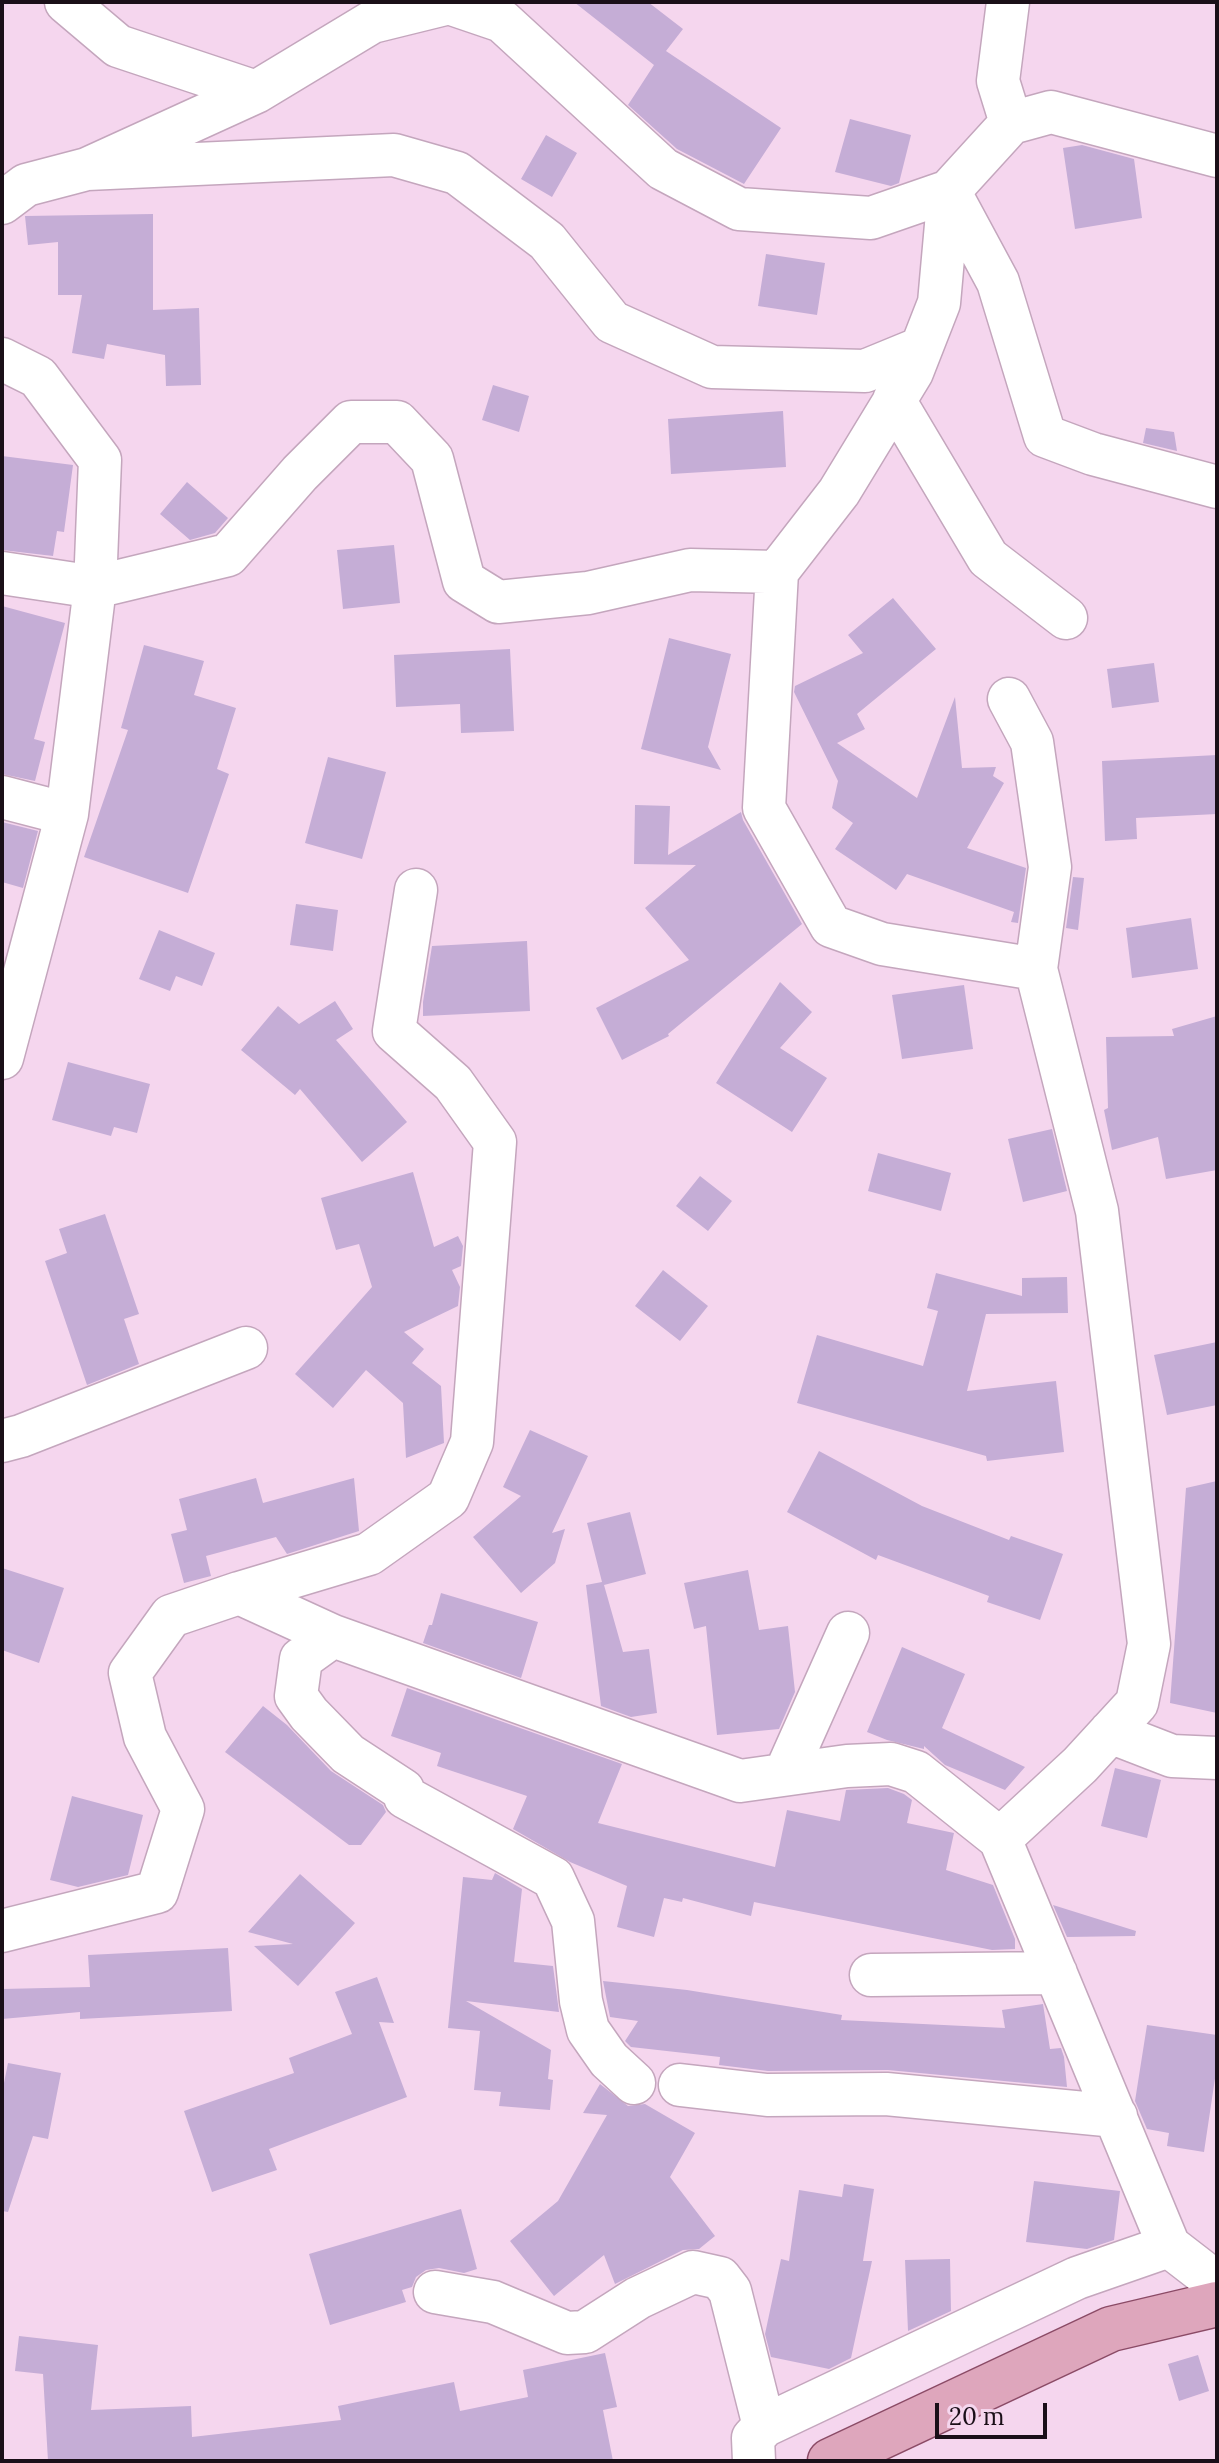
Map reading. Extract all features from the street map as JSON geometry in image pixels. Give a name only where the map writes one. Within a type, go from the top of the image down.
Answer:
[{"type":"main road","points":[[830,2461],[1111,2329],[1217,2304]]},
{"type":"street","points":[[66,2],[118,46],[256,92]]},
{"type":"street","points":[[1008,2],[998,81],[1011,123]]},
{"type":"street","points":[[2,203],[26,185],[87,169],[256,92],[372,22],[449,3],[502,21],[663,169],[739,209],[871,218],[949,191],[1011,123],[1051,112],[1217,156]]},
{"type":"street","points":[[87,169],[394,155],[457,173],[547,241],[612,322],[712,367],[865,371],[921,348]]},
{"type":"street","points":[[949,191],[939,303],[912,372],[839,492],[777,572],[764,808],[831,926],[882,944],[1036,969]]},
{"type":"street","points":[[949,191],[998,282],[1045,436],[1093,454],[1217,487]]},
{"type":"street","points":[[2,359],[38,377],[100,460],[95,587],[67,814],[13,971],[3,1052]]},
{"type":"street","points":[[894,400],[988,558],[1066,618]]},
{"type":"street","points":[[2,573],[95,587],[228,555],[300,473],[351,422],[397,422],[432,459],[464,581],[498,602],[588,593],[690,570],[777,572]]},
{"type":"street","points":[[1000,1839],[1080,1765],[1137,1703],[1149,1644],[1097,1211],[1036,969],[1050,867],[1032,742],[1009,699]]},
{"type":"street","points":[[2,797],[67,814]]},
{"type":"street","points":[[2,1931],[157,1892],[183,1809],[145,1737],[130,1673],[171,1616],[369,1554],[448,1498],[472,1442],[495,1142],[453,1083],[394,1031],[416,890]]},
{"type":"street","points":[[2,1441],[246,1348]]},
{"type":"street","points":[[239,1593],[333,1636],[740,1781],[847,1766],[891,1764],[916,1772],[1000,1839],[1169,2246],[1217,2283]]},
{"type":"street","points":[[785,1774],[848,1633]]},
{"type":"street","points":[[333,1636],[301,1659],[296,1696],[348,1754],[403,1790],[405,1797],[553,1878],[573,1921],[581,2001],[588,2030],[609,2060],[634,2083]]},
{"type":"street","points":[[1110,1732],[1172,1756],[1217,1758]]},
{"type":"street","points":[[871,1975],[1056,1973]]},
{"type":"street","points":[[680,2085],[767,2095],[886,2094],[1116,2116]]},
{"type":"street","points":[[435,2292],[493,2302],[559,2331],[585,2332],[638,2298],[693,2272],[720,2278],[730,2291],[759,2444],[1077,2278],[1169,2246]]},
{"type":"building","points":[[574,2],[648,2],[683,29],[666,51],[781,128],[744,184],[677,149],[628,105],[654,65]]},
{"type":"building","points":[[850,119],[911,135],[899,183],[891,186],[835,172]]},
{"type":"building","points":[[546,135],[577,153],[552,197],[521,179]]},
{"type":"building","points":[[1082,145],[1134,159],[1142,218],[1075,229],[1063,148]]},
{"type":"building","points":[[153,214],[153,310],[199,308],[201,385],[166,386],[165,355],[107,344],[104,359],[72,353],[82,295],[58,295],[58,242],[28,245],[25,216]]},
{"type":"building","points":[[766,254],[825,263],[817,315],[758,306]]},
{"type":"building","points":[[493,385],[529,396],[519,432],[482,420]]},
{"type":"building","points":[[783,411],[786,467],[671,474],[668,419]]},
{"type":"building","points":[[1146,428],[1174,432],[1177,451],[1143,443]]},
{"type":"building","points":[[2,456],[73,465],[64,532],[57,531],[53,556],[2,550]]},
{"type":"building","points":[[187,482],[228,518],[215,533],[190,540],[160,514]]},
{"type":"building","points":[[394,545],[400,603],[343,609],[337,550]]},
{"type":"building","points":[[893,598],[936,649],[857,714],[865,729],[837,743],[917,798],[955,697],[962,768],[996,767],[993,776],[1004,783],[967,848],[1026,868],[1018,923],[1011,922],[1014,912],[907,874],[896,890],[835,849],[853,823],[832,808],[838,781],[794,692],[795,686],[863,653],[848,635]]},
{"type":"building","points":[[2,606],[65,623],[34,739],[45,742],[35,781],[2,774]]},
{"type":"building","points":[[669,638],[731,654],[708,747],[721,770],[641,749]]},
{"type":"building","points":[[144,645],[204,661],[194,695],[236,708],[217,769],[229,774],[188,893],[84,857],[128,730],[121,728]]},
{"type":"building","points":[[510,649],[514,731],[461,733],[460,704],[396,707],[394,655]]},
{"type":"building","points":[[1154,663],[1159,702],[1112,708],[1107,669]]},
{"type":"building","points":[[1217,755],[1217,814],[1136,818],[1137,839],[1105,841],[1102,761]]},
{"type":"building","points":[[328,757],[386,772],[362,859],[305,843]]},
{"type":"building","points":[[635,805],[670,806],[668,855],[741,812],[802,924],[669,1036],[622,1060],[596,1008],[689,960],[645,908],[696,865],[634,864]]},
{"type":"building","points":[[2,822],[38,831],[23,888],[2,882]]},
{"type":"building","points":[[1073,877],[1084,878],[1078,930],[1066,928]]},
{"type":"building","points":[[296,904],[338,910],[333,951],[290,945]]},
{"type":"building","points":[[1191,918],[1198,969],[1132,978],[1126,928]]},
{"type":"building","points":[[159,930],[215,953],[202,986],[176,976],[170,991],[139,979]]},
{"type":"building","points":[[527,941],[530,1011],[423,1016],[432,946]]},
{"type":"building","points":[[780,982],[812,1012],[780,1048],[827,1078],[792,1132],[716,1083]]},
{"type":"building","points":[[964,985],[973,1049],[902,1059],[892,995]]},
{"type":"building","points":[[335,1001],[353,1029],[336,1040],[407,1122],[362,1162],[300,1089],[295,1095],[241,1050],[278,1006],[299,1024]]},
{"type":"building","points":[[1217,1016],[1217,1170],[1166,1179],[1158,1137],[1112,1150],[1104,1110],[1108,1108],[1106,1037],[1174,1036],[1172,1029]]},
{"type":"building","points":[[68,1062],[150,1084],[137,1133],[114,1127],[111,1136],[52,1120]]},
{"type":"building","points":[[1052,1129],[1067,1191],[1023,1202],[1008,1139]]},
{"type":"building","points":[[878,1153],[951,1173],[941,1211],[868,1191]]},
{"type":"building","points":[[413,1172],[434,1247],[458,1236],[463,1246],[461,1266],[452,1270],[460,1287],[458,1306],[404,1332],[424,1349],[412,1363],[441,1386],[444,1443],[406,1458],[403,1403],[366,1370],[333,1408],[295,1374],[372,1287],[359,1244],[336,1250],[321,1198]]},
{"type":"building","points":[[700,1176],[732,1201],[708,1231],[676,1206]]},
{"type":"building","points":[[105,1214],[139,1314],[124,1319],[139,1364],[87,1385],[45,1261],[67,1253],[59,1229]]},
{"type":"building","points":[[663,1270],[708,1306],[680,1341],[635,1306]]},
{"type":"building","points":[[936,1273],[1022,1296],[1022,1278],[1067,1277],[1068,1313],[986,1314],[967,1391],[1056,1381],[1064,1452],[987,1461],[986,1456],[797,1403],[817,1335],[923,1366],[938,1311],[927,1308]]},
{"type":"building","points":[[1217,1342],[1217,1405],[1167,1415],[1154,1355]]},
{"type":"building","points":[[530,1430],[588,1456],[552,1533],[565,1529],[555,1563],[521,1593],[473,1537],[521,1496],[503,1487]]},
{"type":"building","points":[[819,1451],[922,1506],[1009,1540],[1011,1536],[1063,1554],[1040,1620],[987,1602],[989,1596],[878,1555],[876,1560],[787,1512]]},
{"type":"building","points":[[256,1478],[263,1503],[354,1478],[359,1531],[287,1554],[276,1537],[206,1556],[211,1576],[184,1583],[171,1534],[187,1530],[179,1499]]},
{"type":"building","points":[[1217,1481],[1217,1713],[1170,1703],[1186,1488]]},
{"type":"building","points":[[630,1512],[646,1574],[604,1585],[623,1652],[649,1649],[657,1713],[631,1717],[601,1706],[586,1585],[602,1582],[587,1523]]},
{"type":"building","points":[[2,1568],[64,1588],[39,1663],[2,1650]]},
{"type":"building","points":[[748,1570],[759,1630],[788,1626],[795,1692],[779,1729],[717,1735],[706,1626],[694,1629],[684,1583]]},
{"type":"building","points":[[441,1593],[538,1622],[521,1678],[423,1643]]},
{"type":"building","points":[[902,1647],[965,1674],[942,1728],[1025,1767],[1005,1790],[945,1765],[924,1746],[924,1749],[867,1732]]},
{"type":"building","points":[[407,1688],[622,1764],[598,1823],[775,1867],[787,1810],[840,1821],[846,1790],[888,1788],[904,1794],[912,1800],[907,1823],[954,1833],[946,1870],[993,1885],[1015,1939],[1015,1949],[992,1950],[754,1902],[751,1916],[683,1898],[682,1902],[664,1898],[654,1937],[617,1927],[627,1886],[570,1862],[513,1829],[527,1796],[437,1766],[441,1753],[391,1736]]},
{"type":"building","points":[[263,1706],[287,1725],[331,1771],[383,1805],[386,1812],[361,1845],[349,1845],[225,1752]]},
{"type":"building","points":[[1115,1768],[1161,1780],[1147,1838],[1101,1826]]},
{"type":"building","points":[[72,1796],[143,1815],[128,1875],[78,1887],[50,1880]]},
{"type":"building","points":[[495,1873],[522,1889],[514,1962],[553,1966],[559,2012],[466,2001],[551,2050],[548,2079],[553,2080],[550,2110],[499,2106],[501,2092],[474,2090],[480,2031],[448,2028],[463,1877],[492,1880]]},
{"type":"building","points":[[300,1874],[355,1923],[298,1986],[254,1946],[293,1944],[248,1932]]},
{"type":"building","points":[[1053,1905],[1136,1931],[1135,1936],[1067,1937]]},
{"type":"building","points":[[228,1948],[232,2011],[80,2019],[80,2012],[2,2019],[2,1989],[90,1987],[88,1955]]},
{"type":"building","points":[[377,1977],[394,2023],[379,2022],[407,2097],[269,2149],[277,2170],[212,2192],[184,2111],[294,2073],[289,2058],[352,2034],[335,1992]]},
{"type":"building","points":[[603,1981],[687,1990],[842,2015],[841,2020],[1005,2028],[1002,2010],[1043,2004],[1050,2049],[1061,2048],[1067,2087],[888,2070],[768,2071],[719,2065],[720,2057],[631,2047],[625,2041],[638,2021],[610,2017]]},
{"type":"building","points":[[1147,2025],[1217,2035],[1217,2065],[1204,2152],[1167,2146],[1169,2133],[1147,2129],[1135,2101]]},
{"type":"building","points":[[8,2063],[61,2073],[48,2139],[33,2136],[8,2212],[2,2211],[2,2093]]},
{"type":"building","points":[[600,2084],[628,2106],[645,2104],[695,2133],[670,2177],[715,2236],[699,2249],[683,2250],[615,2284],[604,2255],[554,2296],[510,2241],[558,2201],[607,2115],[583,2113]]},
{"type":"building","points":[[1034,2181],[1120,2191],[1114,2240],[1087,2249],[1026,2242]]},
{"type":"building","points":[[844,2184],[874,2189],[863,2261],[872,2261],[851,2358],[829,2369],[771,2357],[765,2334],[781,2259],[789,2261],[799,2190],[842,2197]]},
{"type":"building","points":[[461,2209],[477,2269],[464,2273],[439,2268],[426,2270],[416,2277],[412,2287],[402,2290],[406,2302],[330,2325],[309,2254]]},
{"type":"building","points":[[950,2259],[951,2311],[908,2331],[905,2260]]},
{"type":"building","points":[[19,2336],[98,2345],[91,2410],[191,2406],[192,2437],[341,2420],[338,2406],[454,2382],[460,2411],[528,2397],[523,2370],[605,2353],[617,2407],[603,2410],[613,2461],[48,2461],[43,2374],[15,2371]]},
{"type":"building","points":[[1198,2355],[1209,2391],[1179,2401],[1168,2364]]}]
